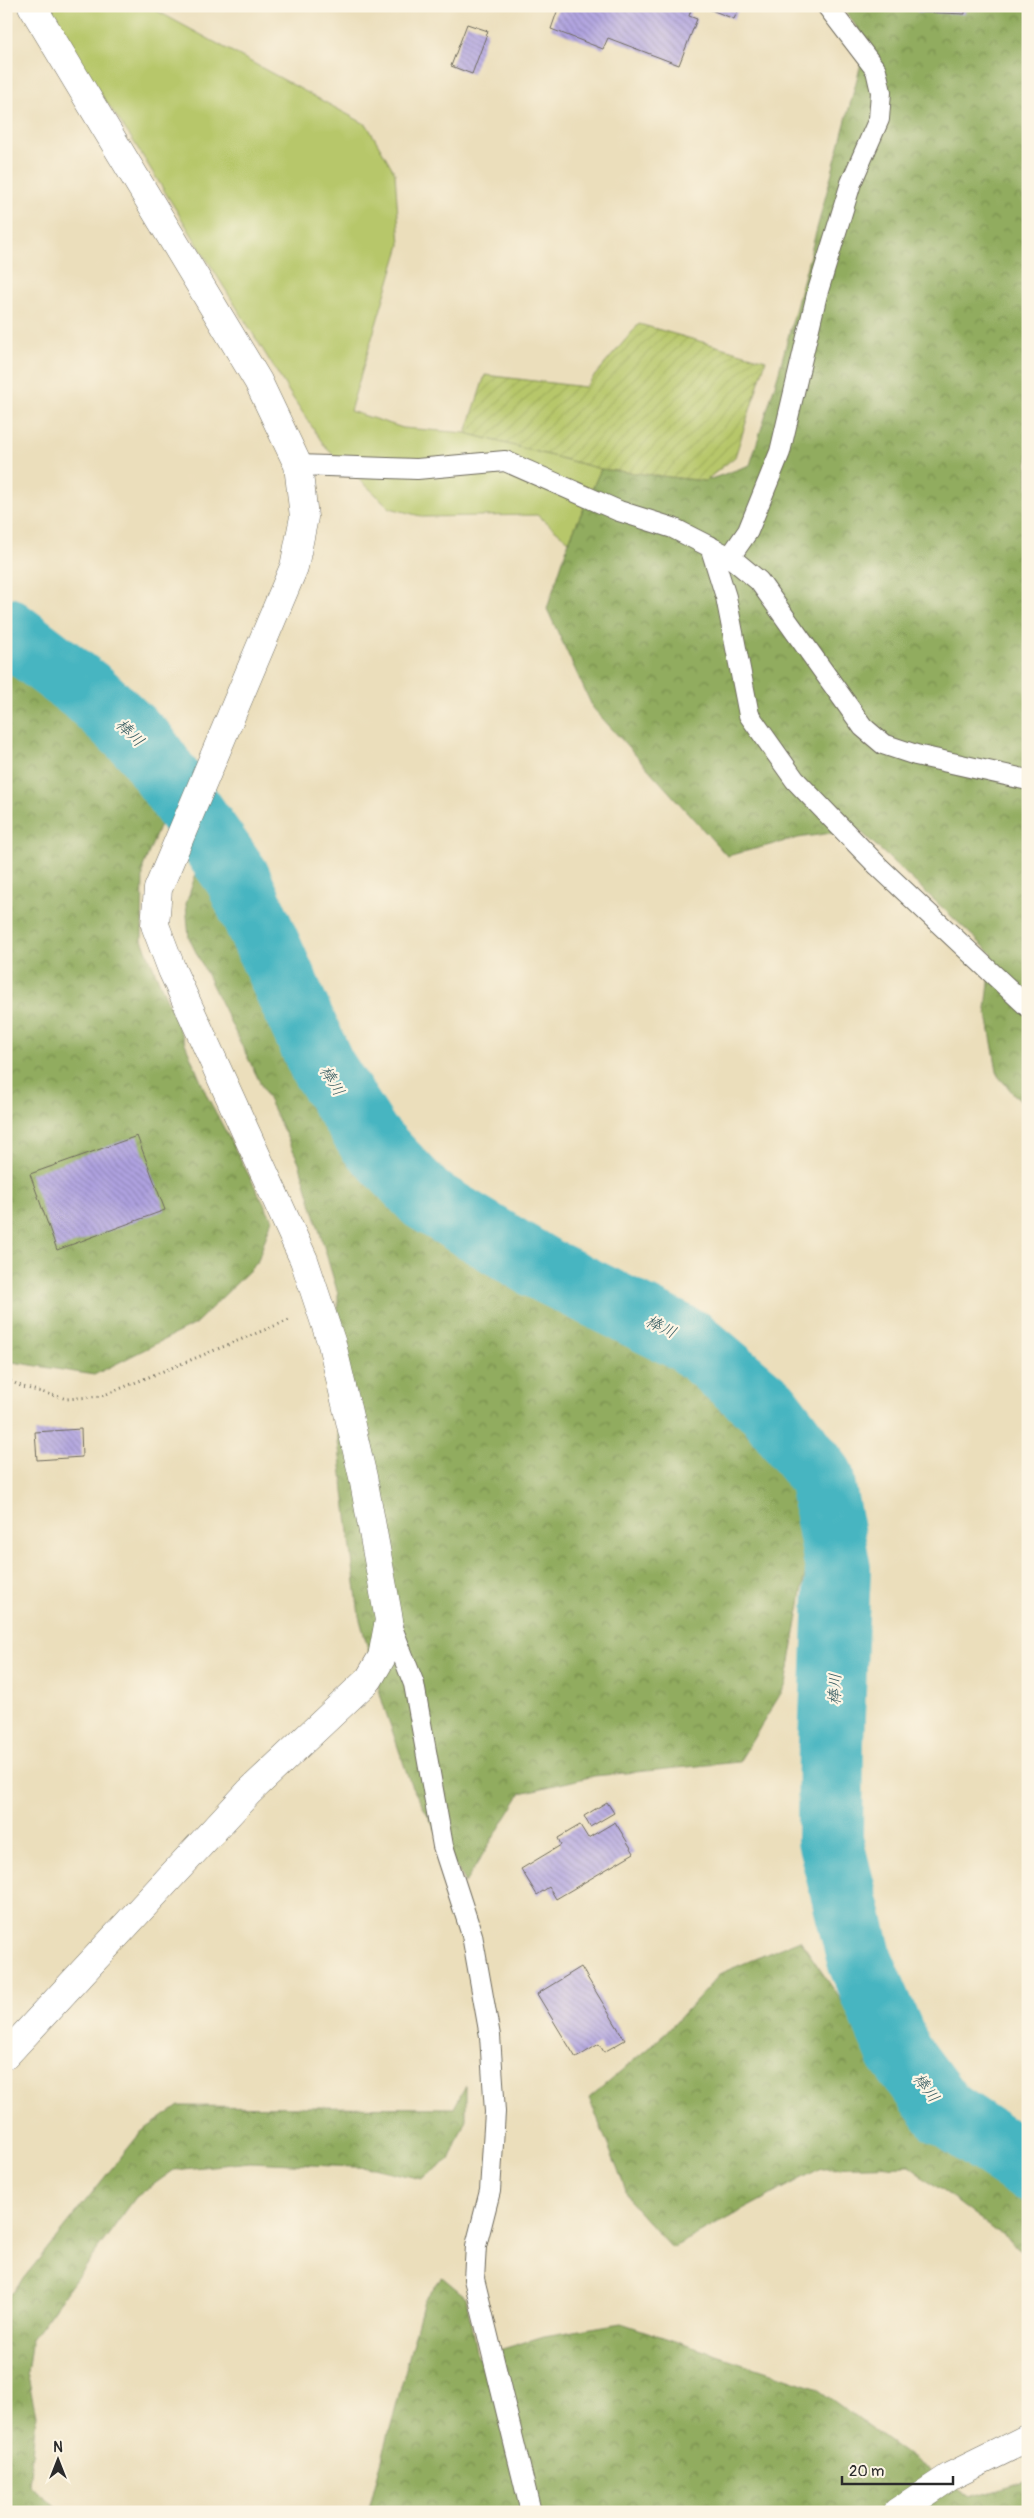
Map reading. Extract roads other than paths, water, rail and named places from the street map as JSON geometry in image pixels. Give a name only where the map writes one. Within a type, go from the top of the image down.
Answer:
[{"type":"street","points":[[6,2055],[249,1792],[368,1679],[382,1657],[389,1620],[363,1477],[332,1344],[304,1260],[172,970],[155,925],[158,889],[294,567],[304,517],[298,465],[258,381],[32,6]]},
{"type":"street","points":[[897,2512],[951,2476],[1028,2438]]},
{"type":"lane","points":[[730,557],[748,532],[780,452],[817,294],[851,182],[879,119],[881,92],[876,70],[827,6]]},
{"type":"lane","points":[[298,465],[418,469],[505,461],[619,511],[673,528],[730,557],[759,581],[863,728],[883,744],[916,755],[1028,780]]},
{"type":"lane","points":[[710,546],[726,597],[749,715],[802,787],[878,866],[1028,1007]]},
{"type":"lane","points":[[389,1620],[414,1684],[443,1846],[472,1935],[490,2036],[494,2122],[490,2191],[476,2246],[474,2279],[531,2512]]},
{"type":"waterway","name":"棒川","points":[[6,630],[90,694],[145,746],[237,877],[322,1066],[369,1139],[426,1199],[541,1268],[691,1342],[768,1407],[821,1477],[838,1569],[831,1742],[830,1840],[860,1960],[899,2052],[943,2111],[1028,2168]]}]
